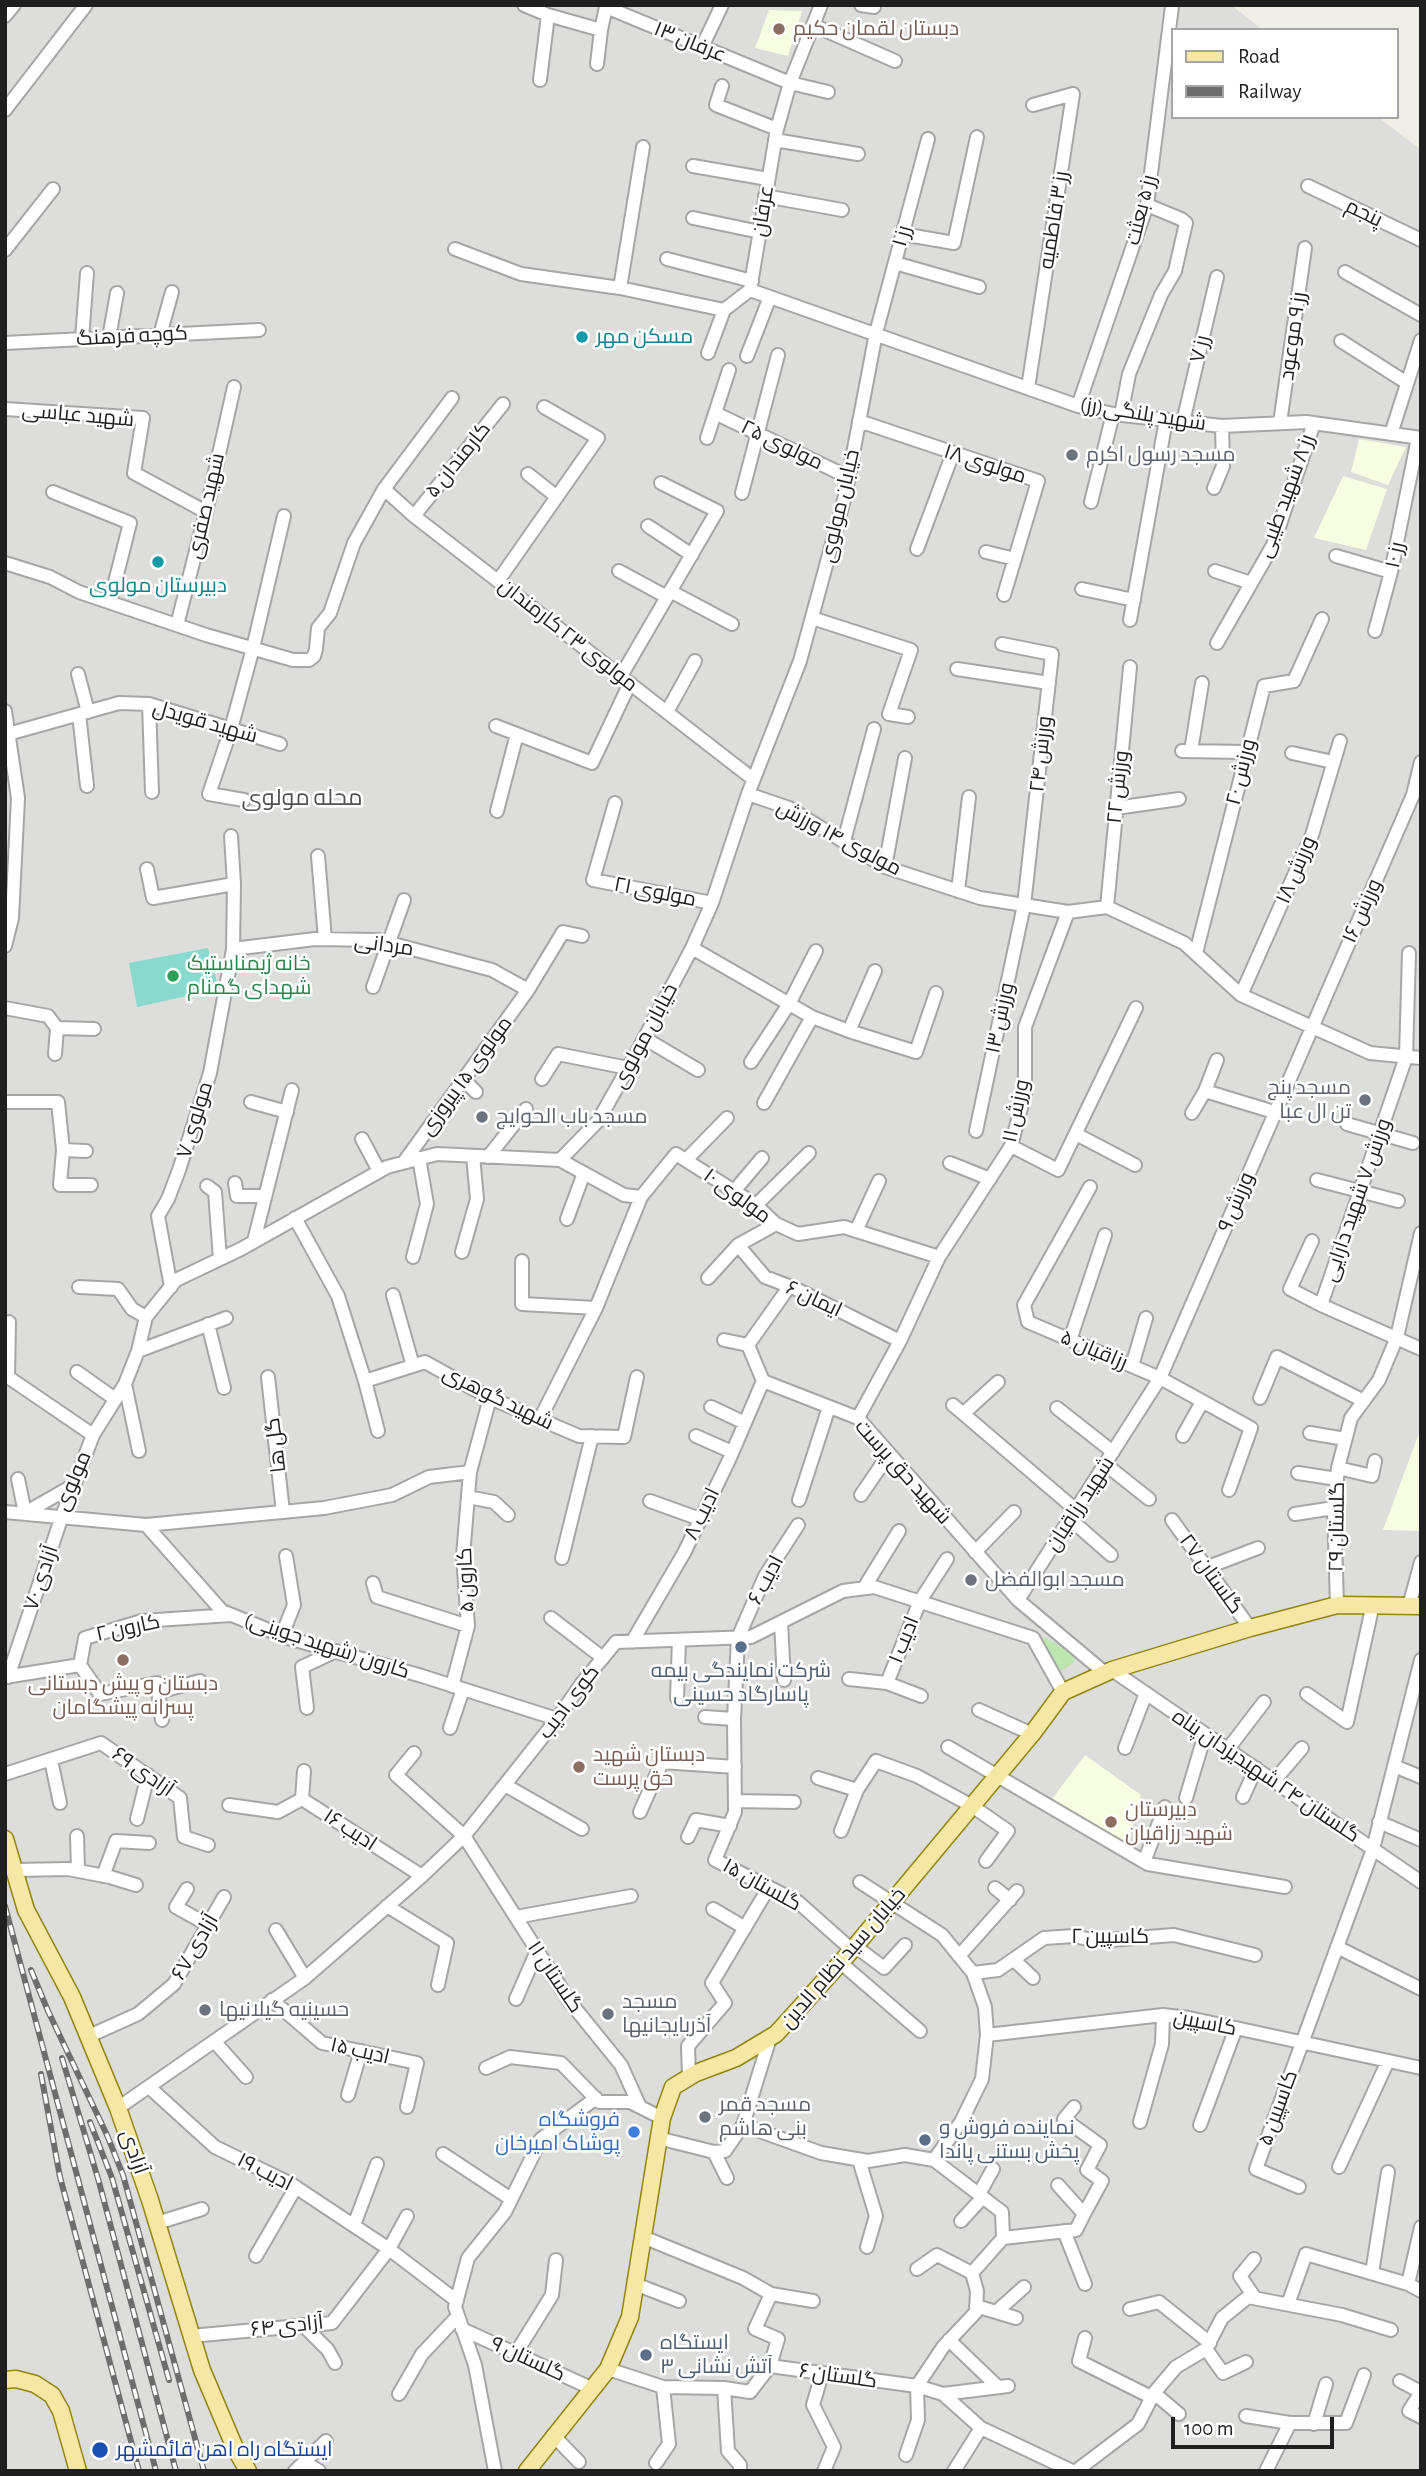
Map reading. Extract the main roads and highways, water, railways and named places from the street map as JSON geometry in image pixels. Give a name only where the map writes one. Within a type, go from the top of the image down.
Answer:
[{"type":"main road","name":"خیابان سید نظام الدین","points":[[527,2471],[608,2369],[630,2316],[658,2138],[662,2118],[674,2087],[689,2077],[736,2058],[776,2034],[854,1948],[1032,1734],[1063,1692],[1108,1672],[1250,1628],[1337,1605],[1415,1606]]},
{"type":"main road","name":"آزادی","points":[[5,1839],[26,1910],[72,1997],[118,2108],[158,2223],[202,2371],[235,2448],[248,2471]]},
{"type":"main road","points":[[5,2380],[16,2379],[35,2384],[52,2395],[61,2411],[78,2471]]},
{"type":"railway","points":[[5,1906],[156,2471]]},
{"type":"railway","points":[[31,1970],[123,2175],[204,2471]]},
{"type":"railway","points":[[62,2058],[99,2182],[176,2471]]},
{"type":"railway","points":[[41,2074],[60,2177],[139,2471]]},
{"type":"railway","points":[[90,2122],[112,2178],[169,2380]]},
{"type":"place","name":"دبستان لقمان حکیم","points":[[779,29]]},
{"type":"place","name":"مسکن مهر","points":[[582,337]]},
{"type":"place","name":"مسجد رسول اکرم","points":[[1072,455]]},
{"type":"place","name":"دبیرستان مولوی","points":[[158,562]]},
{"type":"place","name":"خانه ژیمناستیک شهدای گمنام","points":[[173,976]]},
{"type":"place","name":"مسجد پنج تن ال عبا","points":[[1365,1100]]},
{"type":"place","name":"مسجد باب الحوایج","points":[[482,1117]]},
{"type":"place","name":"مسجد ابوالفضل","points":[[971,1580]]},
{"type":"place","name":"شرکت نمایندگی بیمه پاسارگاد حسینی","points":[[741,1647]]},
{"type":"place","name":"دبستان و پیش دبستانی پسرانه پیشگامان","points":[[123,1660]]},
{"type":"place","name":"دبستان شهید حق پرست","points":[[579,1767]]},
{"type":"place","name":"دبیرستان شهید رزاقیان","points":[[1111,1822]]},
{"type":"place","name":"حسینیه گیلانیها","points":[[205,2010]]},
{"type":"place","name":"مسجد آذربایجانیها","points":[[608,2014]]},
{"type":"place","name":"مسجد قمر بنی هاشم","points":[[705,2117]]},
{"type":"place","name":"فروشگاه پوشاک امیرخان","points":[[634,2132]]},
{"type":"place","name":"نماینده فروش و پخش بستنی پاندا","points":[[925,2140]]},
{"type":"place","name":"ایستگاه آتش نشانی ۳","points":[[646,2355]]},
{"type":"place","name":"ایستگاه راه اهن قائمشهر","points":[[100,2450]]},
{"type":"district","name":"محله مولوی","points":[[302,798]]}]
